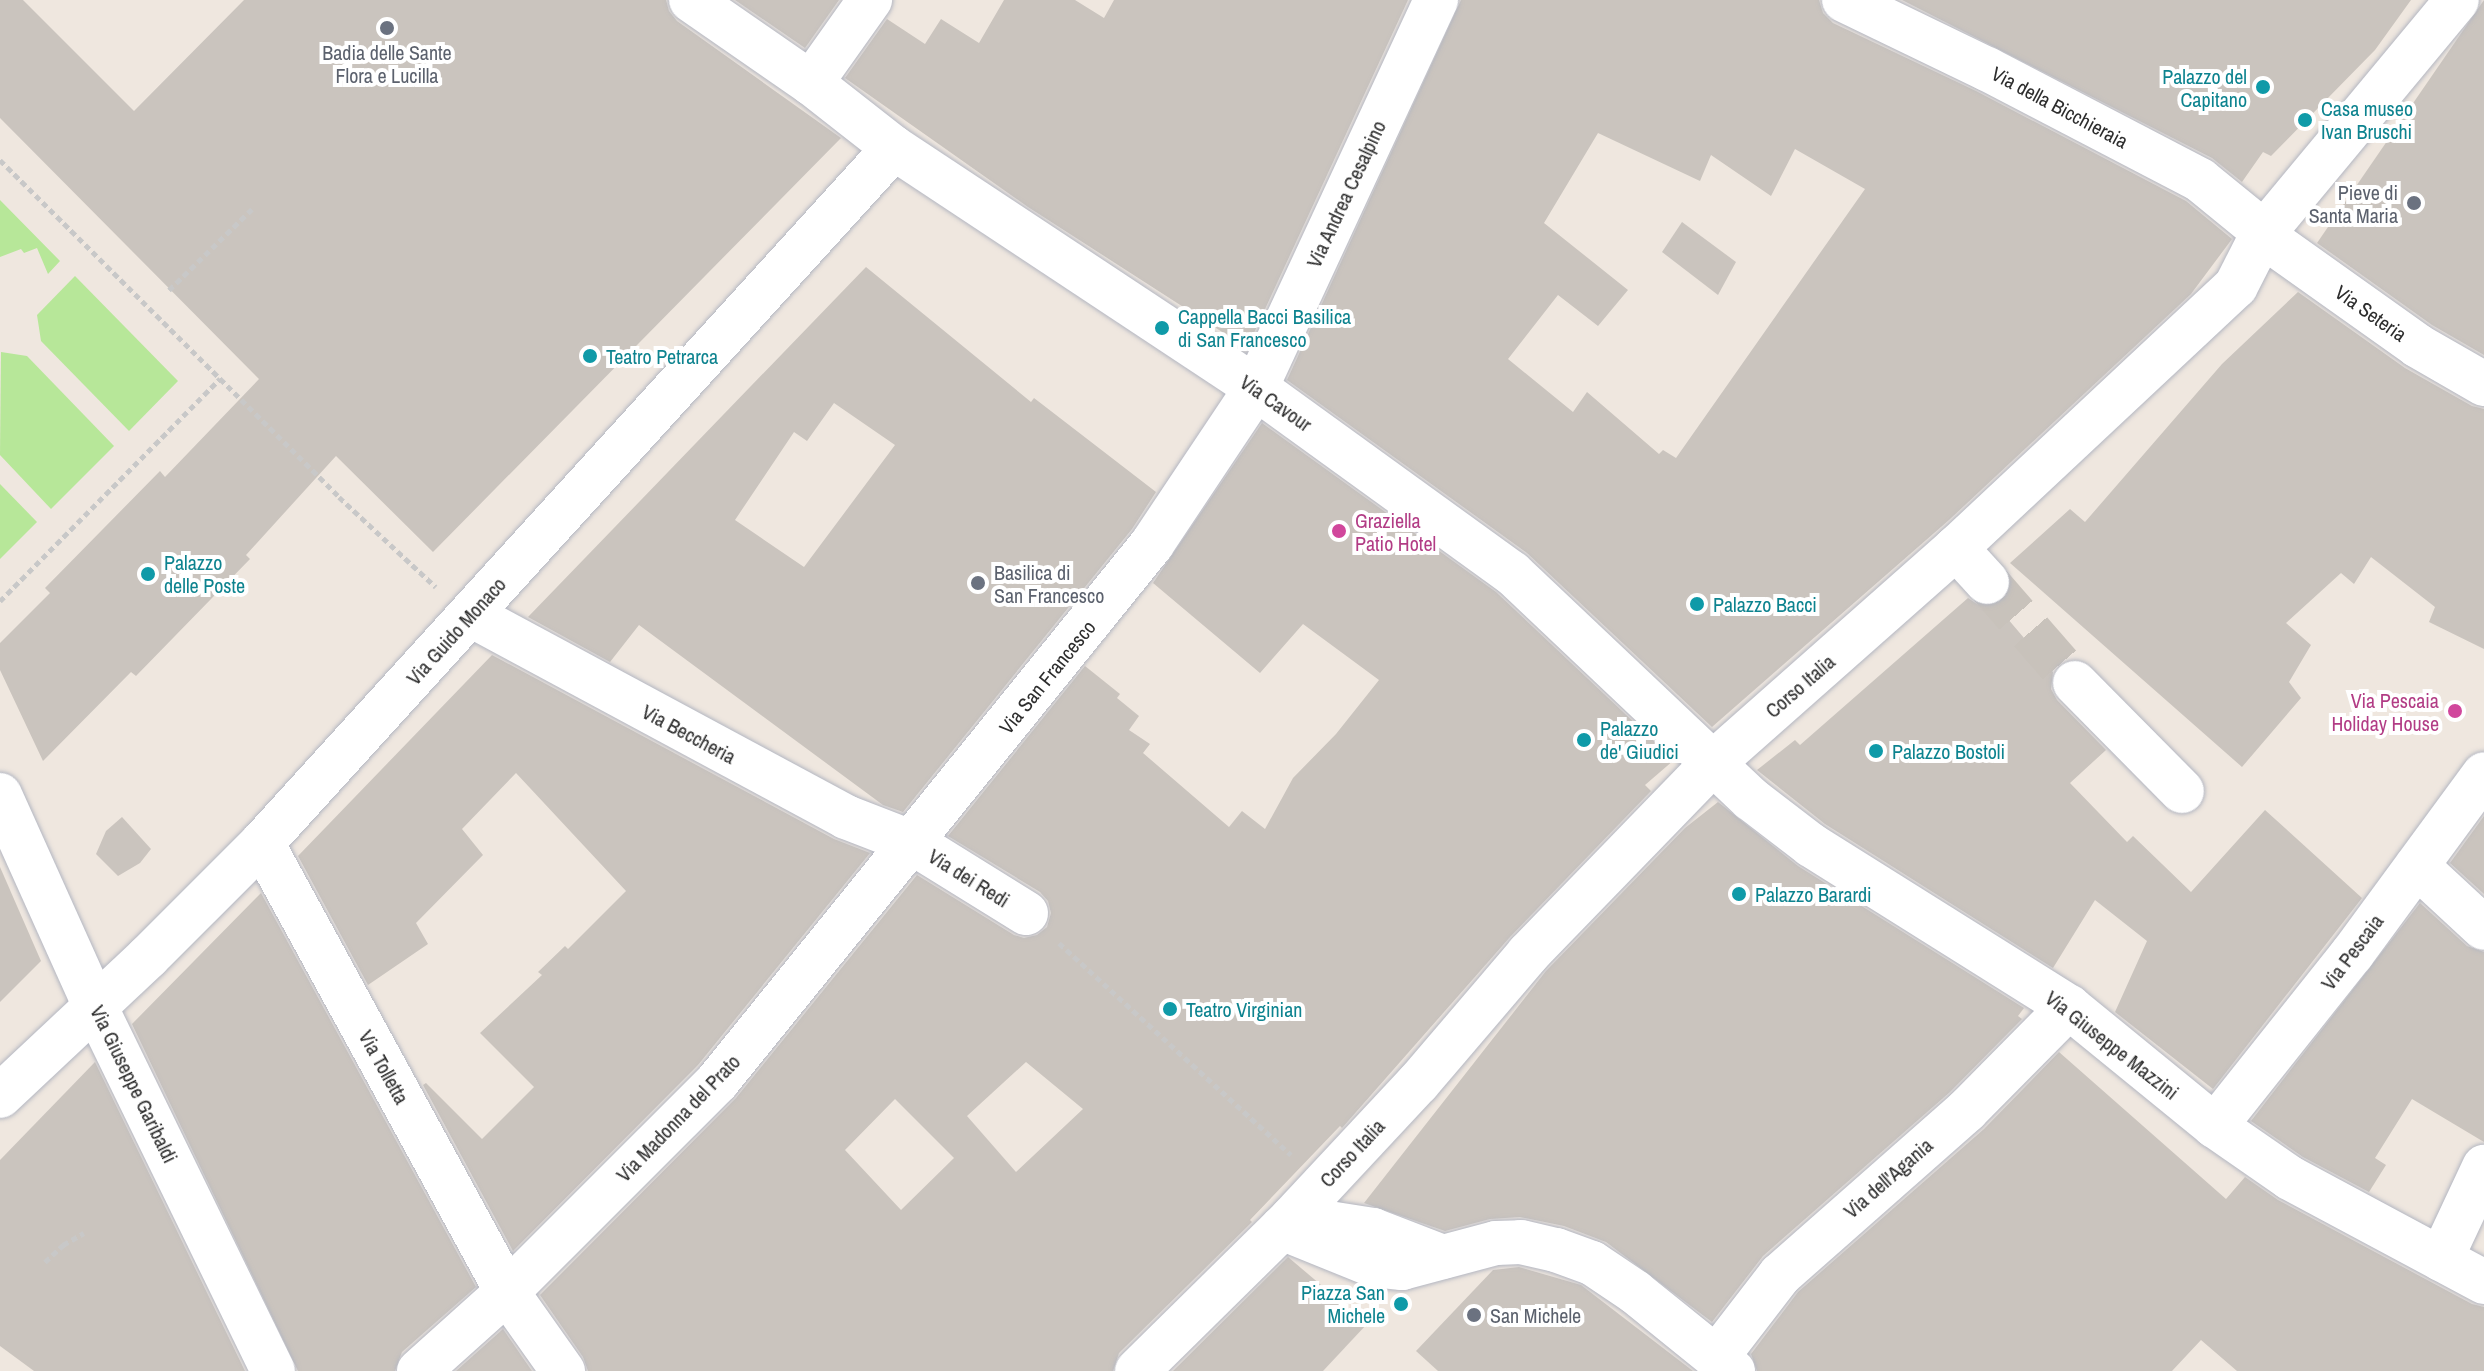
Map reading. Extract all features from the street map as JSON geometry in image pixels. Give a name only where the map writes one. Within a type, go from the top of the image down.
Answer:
[{"type":"street","name":"Via Cavour","points":[[691,0],[811,83],[894,148],[1256,388],[1512,573],[1713,763]]},
{"type":"street","points":[[811,83],[870,0]]},
{"type":"street","name":"Via Andrea Cesalpino","points":[[1256,388],[1436,0]]},
{"type":"street","name":"Via della Bicchieraia","points":[[1844,0],[1987,69],[2200,180],[2260,229],[2262,235]]},
{"type":"street","name":"Corso Italia","points":[[1137,1371],[1287,1223],[1418,1083],[1528,954],[1713,763],[1956,548],[2236,286],[2262,235],[2457,0]]},
{"type":"street","name":"Via Guido Monaco","points":[[0,1096],[262,843],[894,148]]},
{"type":"street","name":"Via Seteria","points":[[2262,235],[2418,346],[2484,384]]},
{"type":"street","name":"Via San Francesco","points":[[913,843],[1152,544],[1256,388]]},
{"type":"street","points":[[1956,548],[1987,582]]},
{"type":"street","name":"Via Beccheria","points":[[471,615],[846,817],[913,843]]},
{"type":"street","points":[[2075,683],[2182,791]]},
{"type":"street","name":"Via Giuseppe Mazzini","points":[[1713,763],[1751,799],[1811,845],[2069,1007],[2215,1126],[2290,1178],[2484,1282]]},
{"type":"street","name":"Via Pescaia","points":[[2215,1126],[2352,954],[2484,774]]},
{"type":"street","name":"Via Giuseppe Garibaldi","points":[[0,795],[95,1006],[273,1371]]},
{"type":"street","name":"Via Tolletta","points":[[262,843],[507,1292],[563,1371]]},
{"type":"street","name":"Via dei Redi","points":[[913,843],[1026,913]]},
{"type":"street","name":"Via Madonna del Prato","points":[[419,1371],[507,1292],[717,1082],[913,843]]},
{"type":"street","points":[[2417,866],[2484,928]]},
{"type":"street","name":"Via dell'Agania","points":[[1725,1365],[1780,1275],[1967,1110],[2069,1007]]},
{"type":"street","points":[[2441,1259],[2484,1167]]},
{"type":"street","points":[[1287,1223],[1373,1265],[1402,1268],[1496,1243],[1521,1242],[1580,1258],[1635,1292],[1725,1365]]},
{"type":"path","points":[[0,160],[426,580]]},
{"type":"path","points":[[169,290],[252,209]]},
{"type":"path","points":[[0,601],[220,379]]},
{"type":"path","points":[[1026,913],[1292,1156]]},
{"type":"path","points":[[45,1262],[63,1245],[84,1233]]},
{"type":"green space","points":[[0,200],[60,261],[48,274],[37,248],[24,253],[21,249],[0,257]]},
{"type":"green space","points":[[75,276],[178,381],[129,431],[41,341],[37,315]]},
{"type":"green space","points":[[1,352],[27,356],[114,446],[51,509],[0,455]]},
{"type":"green space","points":[[0,484],[37,522],[0,559]]},
{"type":"building","points":[[0,0],[23,0],[134,111],[244,0],[666,0],[669,11],[677,21],[841,138],[433,552],[336,456],[246,555],[250,559],[136,676],[131,672],[43,761],[0,670],[0,643],[50,593],[45,588],[160,471],[165,477],[259,379],[0,118]]},
{"type":"building","points":[[735,0],[839,0],[805,48]]},
{"type":"building","points":[[1004,0],[1075,0],[1104,18],[1114,0],[1408,0],[1247,348],[1028,207],[845,78],[887,19],[925,44],[941,19],[979,43]]},
{"type":"building","points":[[1461,0],[1819,0],[1823,13],[1833,23],[1976,91],[2186,201],[2232,239],[2191,294],[1949,520],[1712,727],[1527,553],[1287,380]],"holes":[[[1598,133],[1700,181],[1711,155],[1771,196],[1795,149],[1865,189],[1676,458],[1663,450],[1659,454],[1587,392],[1573,412],[1508,359],[1558,295],[1598,326],[1628,290],[1544,223]]]},
{"type":"building","points":[[1902,0],[2411,0],[2375,50],[2271,156],[2263,152],[2242,182],[2212,158]]},
{"type":"building","name":"Pieve di Santa Maria","points":[[2484,0],[2484,355],[2432,325],[2317,243]]},
{"type":"building","points":[[1682,222],[1736,262],[1718,295],[1662,252]]},
{"type":"building","points":[[866,267],[1031,402],[1034,398],[1156,492],[1132,529],[903,812],[883,805],[639,625],[610,662],[528,617]],"holes":[[[834,403],[895,445],[804,567],[735,520],[794,432],[807,441]]]},
{"type":"building","points":[[2298,292],[2405,368],[2472,406],[2484,409],[2484,649],[2429,622],[2435,607],[2371,557],[2354,584],[2341,573],[2286,623],[2311,645],[2289,682],[2301,698],[2242,767],[2010,563],[2070,509],[2085,522],[2222,364]]},
{"type":"building","points":[[1262,423],[1496,592],[1674,760],[1645,785],[1651,791],[1510,937],[1342,1128],[1340,1126],[1250,1220],[1252,1222],[1119,1353],[1113,1371],[588,1371],[583,1357],[540,1295],[736,1098],[917,875],[1014,935],[1024,938],[1037,935],[1047,927],[1051,913],[1048,901],[1040,892],[948,836],[1085,666],[1120,694],[1117,698],[1139,716],[1129,730],[1150,744],[1143,753],[1229,827],[1242,811],[1265,829],[1293,778],[1336,734],[1379,680],[1303,624],[1260,673],[1153,583]],"holes":[[[1026,1062],[1083,1109],[1016,1172],[967,1116]],[[895,1099],[954,1158],[901,1210],[845,1150]]]},
{"type":"building","points":[[1968,598],[1980,606],[1996,605],[2053,672],[2051,689],[2057,700],[2106,750],[2070,783],[2127,842],[2133,836],[2191,892],[2265,810],[2362,898],[2213,1089],[2115,1012],[2147,941],[2095,900],[2053,968],[1825,824],[1757,770],[1795,740],[1800,745]]},
{"type":"building","points":[[492,655],[834,839],[870,853],[698,1065],[513,1251],[423,1085],[426,1083],[482,1139],[534,1087],[480,1033],[542,975],[538,972],[565,946],[568,949],[626,891],[516,773],[462,829],[483,855],[416,923],[428,944],[368,985],[298,856]]},
{"type":"building","points":[[1718,802],[1798,866],[2024,1008],[2018,1016],[2022,1019],[1950,1092],[1763,1256],[1712,1322],[1606,1242],[1564,1226],[1520,1217],[1490,1219],[1445,1231],[1364,1203],[1546,971],[1685,828]]},
{"type":"building","points":[[2484,816],[2484,894],[2450,863]]},
{"type":"building","points":[[122,817],[151,849],[140,863],[118,876],[96,854],[106,831]]},
{"type":"building","points":[[0,867],[41,961],[0,1002]]},
{"type":"building","points":[[261,893],[476,1287],[402,1352],[395,1371],[298,1371],[132,1024]]},
{"type":"building","points":[[2420,903],[2467,946],[2484,952],[2484,1142],[2412,1099],[2375,1158],[2386,1165],[2369,1192],[2303,1157],[2251,1121]]},
{"type":"building","points":[[2059,1052],[2226,1199],[2245,1177],[2278,1200],[2472,1304],[2484,1307],[2484,1371],[2237,1371],[2201,1340],[2172,1371],[1757,1371],[1751,1354],[1798,1292],[1984,1129]]},
{"type":"building","points":[[95,1062],[245,1371],[34,1371],[0,1346],[0,1160]]},
{"type":"building","points":[[1288,1257],[1367,1324],[1323,1371],[1173,1371]]},
{"type":"building","points":[[1519,1267],[1581,1285],[1693,1371],[1438,1371],[1416,1351],[1493,1270]]},
{"type":"building","points":[[503,1329],[532,1371],[456,1371]]},
{"type":"tunnel","points":[[1987,582],[2075,683]]},
{"type":"place","name":"Badia delle Sante Flora e Lucilla","points":[[387,28]]},
{"type":"place","name":"Palazzo del Capitano","points":[[2263,87]]},
{"type":"place","name":"Casa museo Ivan Bruschi","points":[[2305,120]]},
{"type":"place","name":"Pieve di Santa Maria","points":[[2414,203]]},
{"type":"place","name":"Cappella Bacci Basilica di San Francesco","points":[[1162,328]]},
{"type":"place","name":"Teatro Petrarca","points":[[590,356]]},
{"type":"place","name":"Graziella Patio Hotel","points":[[1339,531]]},
{"type":"place","name":"Palazzo delle Poste","points":[[148,574]]},
{"type":"place","name":"Basilica di San Francesco","points":[[978,583]]},
{"type":"place","name":"Palazzo Bacci","points":[[1697,604]]},
{"type":"place","name":"Via Pescaia Holiday House","points":[[2455,711]]},
{"type":"place","name":"Palazzo de' Giudici","points":[[1584,740]]},
{"type":"place","name":"Palazzo Bostoli","points":[[1876,751]]},
{"type":"place","name":"Palazzo Barardi","points":[[1739,894]]},
{"type":"place","name":"Teatro Virginian","points":[[1170,1009]]},
{"type":"place","name":"Piazza San Michele","points":[[1401,1304]]},
{"type":"place","name":"San Michele","points":[[1474,1315]]}]
